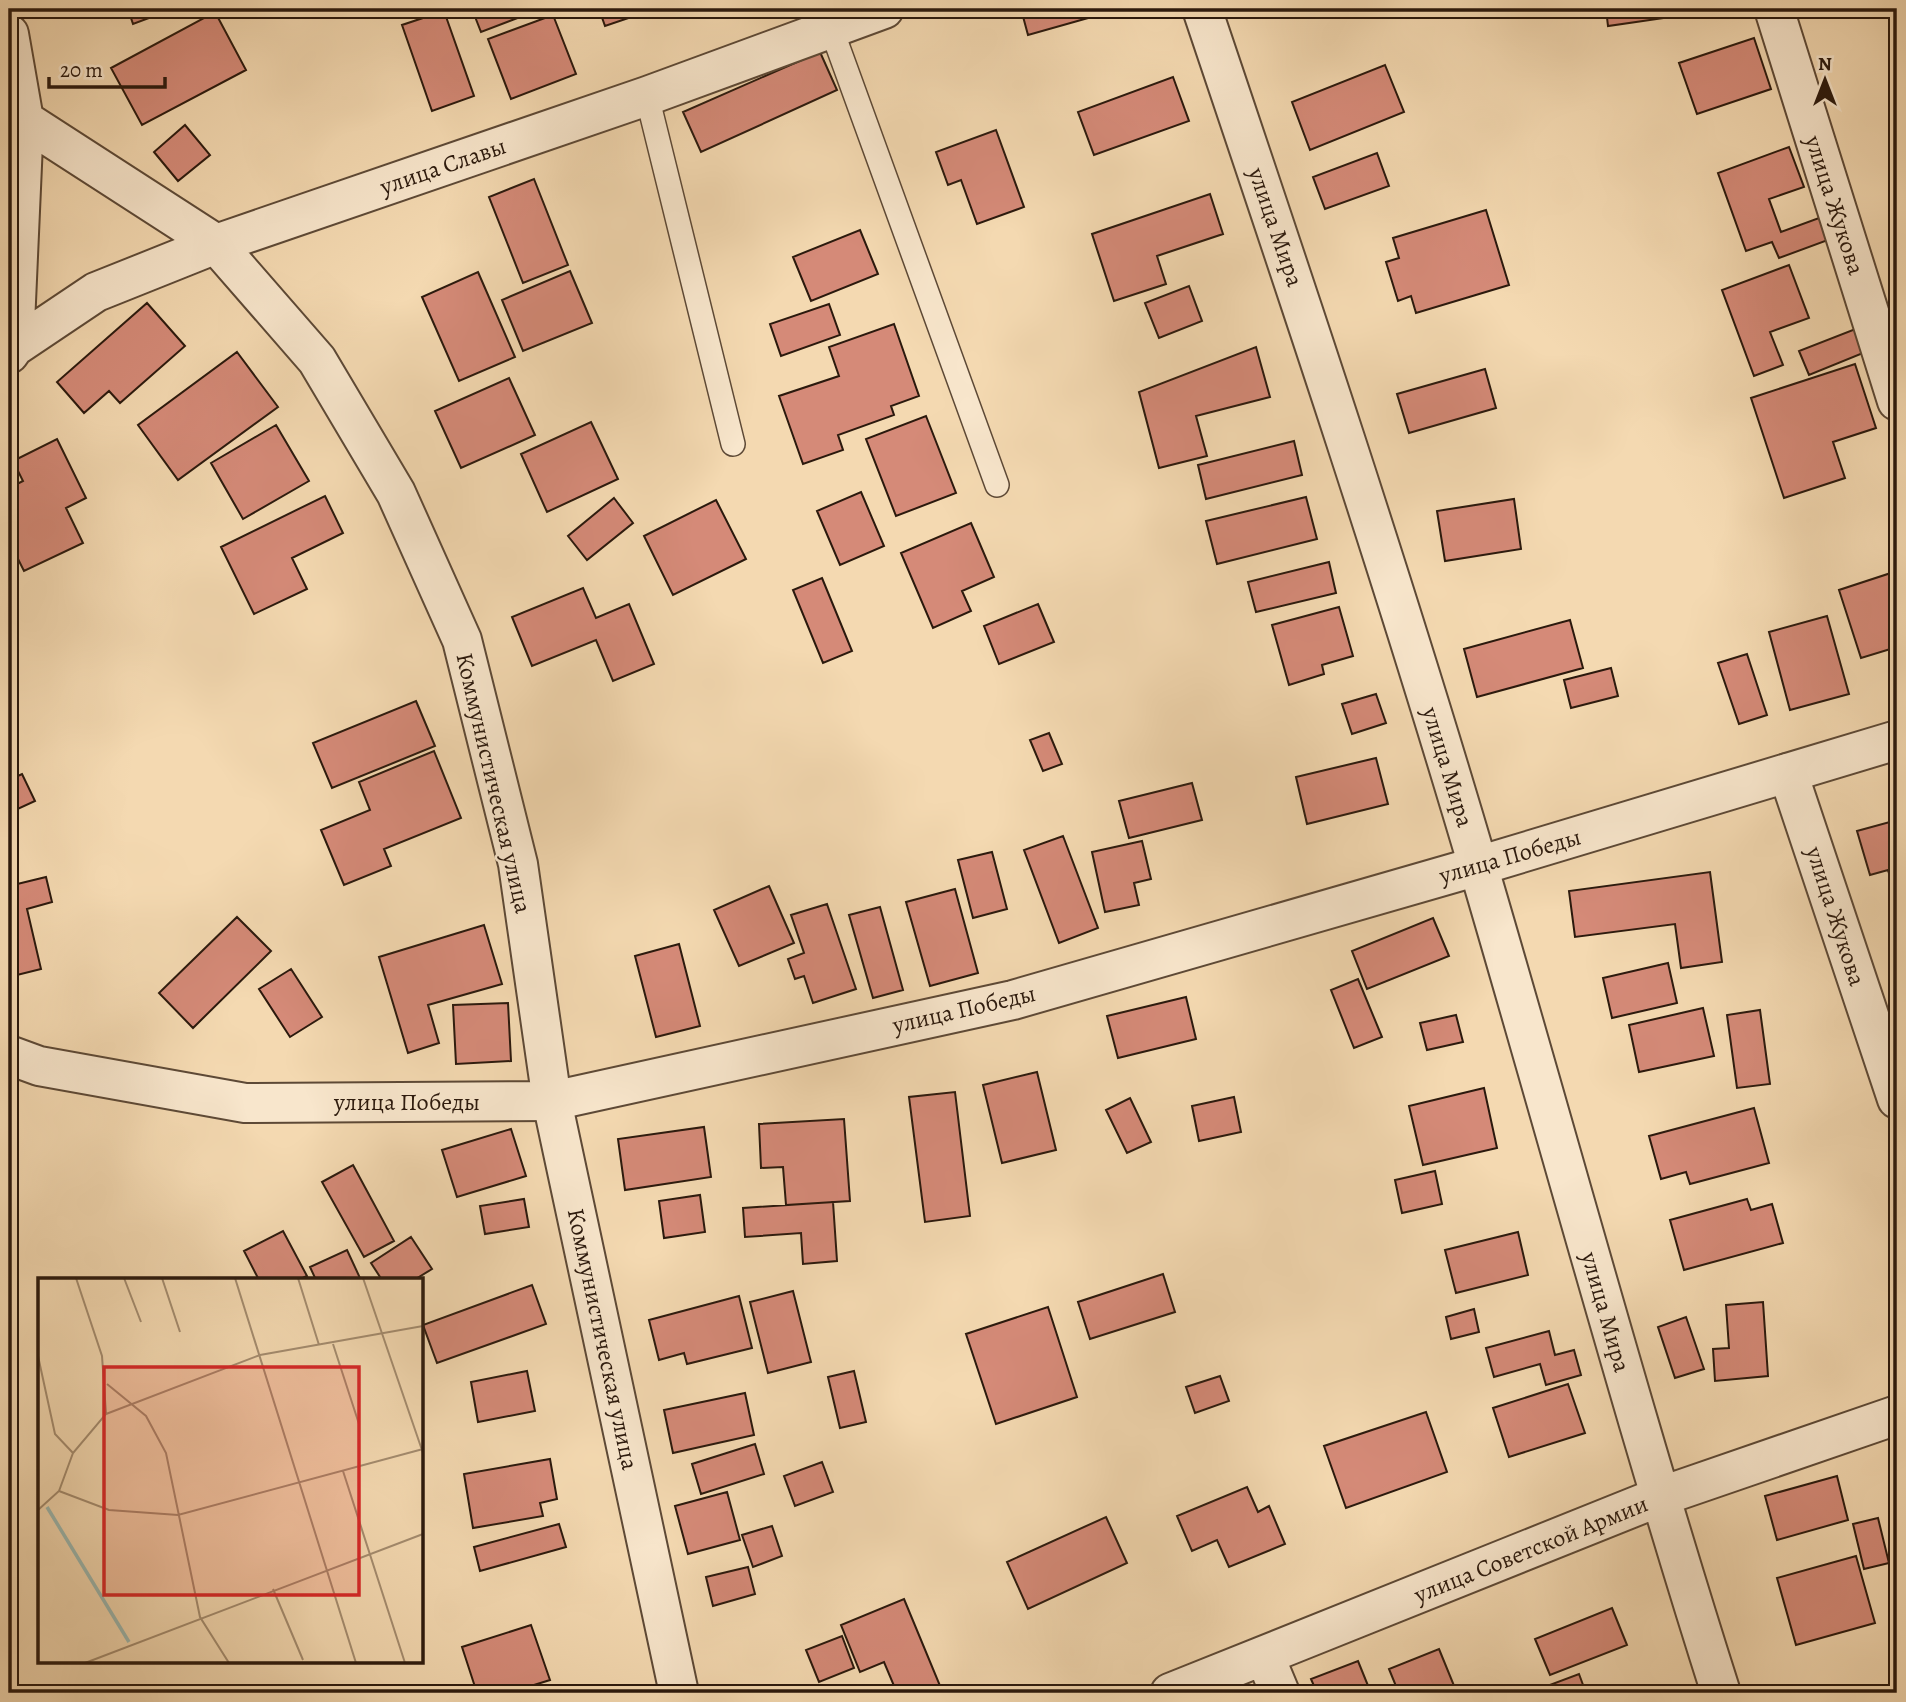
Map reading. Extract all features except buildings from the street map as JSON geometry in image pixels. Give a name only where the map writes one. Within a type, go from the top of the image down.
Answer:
[{"type":"street","name":"улица Славы","points":[[11,351],[96,292],[216,244],[647,96],[884,9]]},
{"type":"street","name":"улица Мира","points":[[1202,9],[1328,383],[1478,866],[1659,1497],[1721,1693]]},
{"type":"street","name":"улица Жукова","points":[[1773,9],[1897,401]]},
{"type":"street","points":[[9,34],[24,120],[11,351]]},
{"type":"street","name":"Коммунистическая улица","points":[[24,120],[216,244],[317,359],[396,493],[462,640],[517,864],[552,1101],[679,1693]]},
{"type":"street","name":"улица Победы","points":[[9,1055],[39,1066],[245,1103],[552,1101],[1013,1000],[1478,866],[1897,740]]},
{"type":"street","name":"улица Жукова","points":[[1788,773],[1897,1100]]},
{"type":"street","name":"улица Советской Армии","points":[[1170,1693],[1659,1497],[1897,1415]]},
{"type":"street","points":[[1265,1657],[1280,1693]]},
{"type":"lane","points":[[831,28],[997,485]]},
{"type":"lane","points":[[647,96],[733,444]]}]
